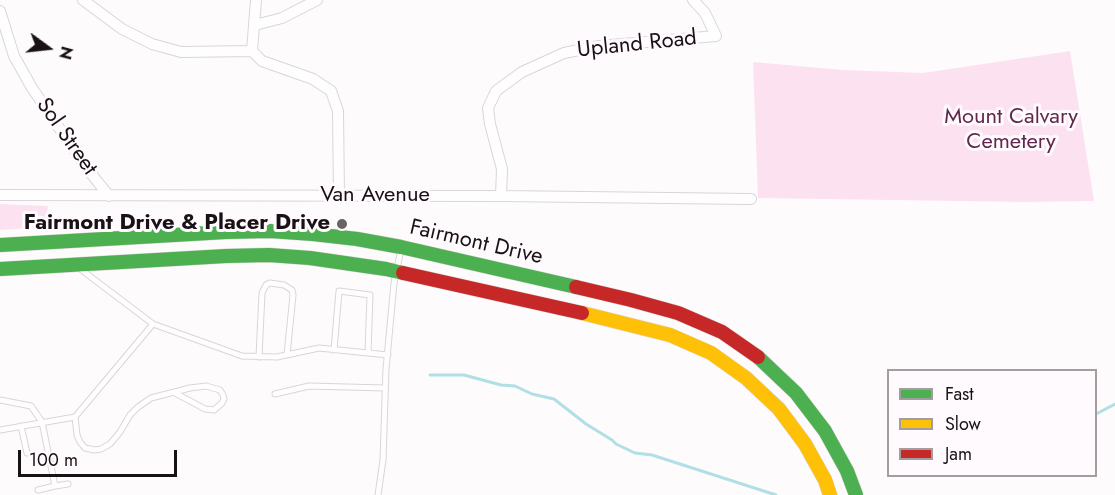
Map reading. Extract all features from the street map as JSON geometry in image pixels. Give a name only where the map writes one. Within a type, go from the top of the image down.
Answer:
[{"type":"main road","name":"Fairmont Drive","points":[[0,245],[214,232],[270,231],[313,234],[401,247],[678,313],[722,332],[761,359],[796,393],[825,431],[847,471],[856,495]]},
{"type":"main road","name":"Fairmont Drive","points":[[0,269],[226,256],[269,255],[310,258],[396,271],[670,335],[711,353],[746,378],[779,409],[805,444],[825,480],[830,495]]},
{"type":"street","points":[[83,0],[122,29],[152,44],[181,52],[252,51],[262,61],[313,80],[331,91],[338,111],[339,196]]},
{"type":"street","points":[[252,51],[256,0]]},
{"type":"street","points":[[255,25],[282,18],[317,0]]},
{"type":"street","name":"Upland Road","points":[[501,196],[501,169],[488,108],[496,91],[522,72],[564,53],[599,46],[716,36],[705,13],[693,0]]},
{"type":"street","name":"Sol Street","points":[[0,11],[14,56],[32,88],[85,166],[109,196]]},
{"type":"street","name":"Van Avenue","points":[[0,195],[751,199]]},
{"type":"lane","points":[[378,495],[383,460],[394,283],[401,247]]},
{"type":"lane","points":[[75,265],[153,324],[242,356],[277,357],[319,348],[388,355]]},
{"type":"lane","points":[[259,357],[262,293],[266,285],[270,283],[284,285],[292,290],[287,355]]},
{"type":"lane","points":[[334,350],[339,291],[370,295],[368,353]]},
{"type":"lane","points":[[0,430],[75,417],[153,324]]},
{"type":"lane","points":[[75,417],[77,435],[82,445],[90,450],[101,449],[110,444],[130,415],[151,398],[206,386],[220,390],[224,399],[214,410],[205,409],[175,393]]},
{"type":"lane","points":[[275,394],[309,386],[386,388]]},
{"type":"lane","points":[[0,400],[31,406],[42,422],[55,486]]},
{"type":"lane","points":[[21,426],[27,453]]},
{"type":"lane","points":[[38,490],[68,484]]},
{"type":"green space","name":"Mount Calvary Cemetery","points":[[1070,51],[1094,201],[758,198],[753,62],[844,70],[923,73]]},
{"type":"green space","points":[[0,204],[48,206],[45,227],[0,230]]},
{"type":"waterway","points":[[430,375],[464,375],[501,385],[515,386],[532,394],[554,399],[586,424],[616,444],[635,453],[652,455],[776,495]]},
{"type":"waterway","points":[[1097,413],[1115,404]]},
{"type":"traffic: fast","points":[[0,245],[226,232],[270,231],[313,234],[401,247],[576,287]]},
{"type":"traffic: fast","points":[[0,269],[269,255],[310,258],[403,273]]},
{"type":"traffic: fast","points":[[758,357],[796,393],[825,431],[847,471],[856,495]]},
{"type":"traffic: slow","points":[[582,313],[670,335],[711,353],[746,378],[779,409],[805,444],[825,480],[830,495]]},
{"type":"traffic: jam","points":[[403,273],[582,313]]},
{"type":"traffic: jam","points":[[576,287],[678,313],[722,332],[758,357]]},
{"type":"place","name":"Fairmont Drive & Placer Drive","points":[[342,224]]}]
